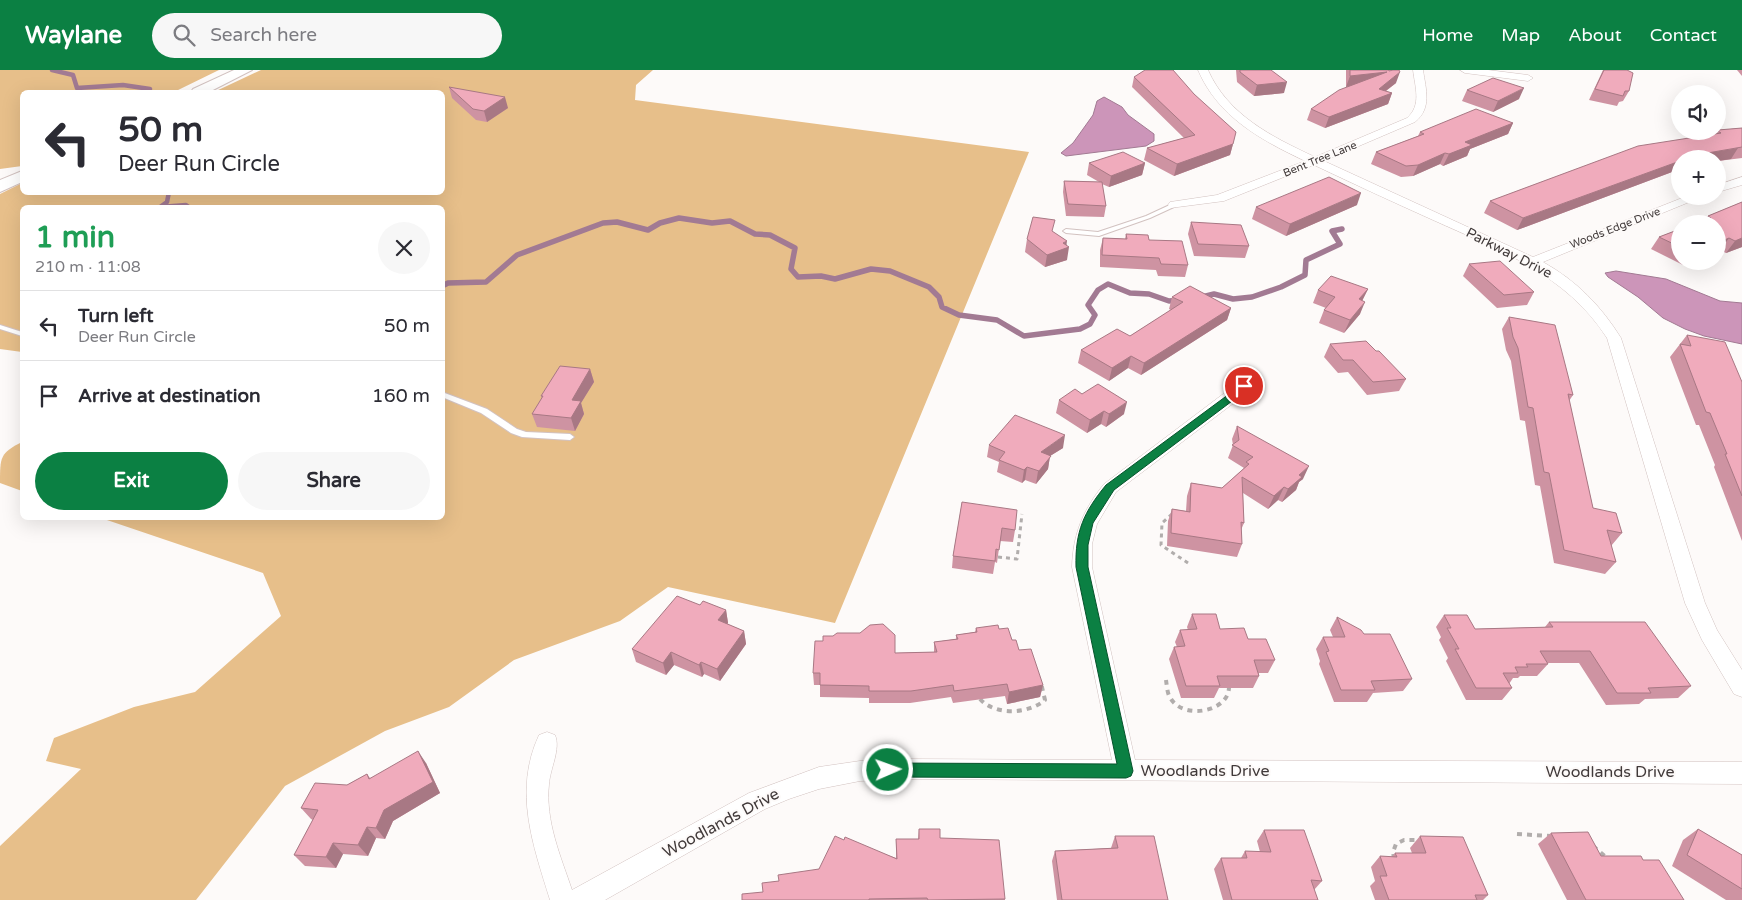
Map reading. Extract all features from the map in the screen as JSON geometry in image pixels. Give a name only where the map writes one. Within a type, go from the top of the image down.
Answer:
[{"type":"main road","points":[[202,90],[245,70]]},
{"type":"main road","points":[[1,185],[20,177]]},
{"type":"street","name":"Parkway Drive","points":[[1203,70],[1206,82],[1212,90],[1240,118],[1283,146],[1532,262],[1572,287],[1585,299],[1601,318],[1614,338],[1695,603],[1709,634],[1742,688]]},
{"type":"street","name":"Bent Tree Lane","points":[[1174,205],[1220,198],[1315,161],[1418,116],[1423,107],[1418,70]]},
{"type":"street","points":[[1465,70],[1528,78]]},
{"type":"street","points":[[1726,186],[1742,181]]},
{"type":"street","name":"Woods Edge Drive","points":[[1532,262],[1675,205]]},
{"type":"street","points":[[1126,771],[1082,567],[1082,545],[1087,523],[1097,504],[1110,488],[1244,386]]},
{"type":"street","points":[[548,742],[538,776],[537,796],[540,825],[563,900]]},
{"type":"street","name":"Woodlands Drive","points":[[580,900],[757,801],[819,778],[860,771],[901,769],[1742,773]]},
{"type":"lane","points":[[1066,231],[1099,234],[1148,217],[1174,205]]},
{"type":"lane","points":[[0,327],[20,333]]},
{"type":"lane","points":[[445,395],[484,410],[514,431],[525,435],[570,437]]},
{"type":"path","points":[[1178,511],[1170,515],[1162,524],[1161,545],[1188,563]]},
{"type":"path","points":[[998,557],[1017,559],[1022,514]]},
{"type":"path","points":[[1166,680],[1171,699],[1178,706],[1196,710],[1214,708],[1226,701],[1230,690],[1228,682]]},
{"type":"path","points":[[980,699],[986,708],[995,711],[1038,706],[1043,703],[1045,694],[1041,682]]},
{"type":"path","points":[[1517,834],[1560,836]]},
{"type":"path","points":[[1396,864],[1393,849],[1396,843],[1400,840],[1427,840]]},
{"type":"path","points":[[1588,843],[1597,848],[1609,862]]},
{"type":"shaded area","points":[[0,70],[219,70],[178,90],[20,90],[20,166],[0,169]]},
{"type":"shaded area","points":[[261,70],[653,70],[636,85],[635,100],[1029,152],[835,623],[668,587],[620,621],[514,660],[449,707],[385,731],[285,786],[196,900],[0,900],[0,846],[81,769],[46,761],[54,738],[134,707],[195,692],[281,616],[263,573],[107,520],[445,520],[445,205],[20,205],[20,352],[0,349],[0,194],[20,184],[20,195],[445,195],[445,90],[218,90]]},
{"type":"shaded area","points":[[1104,97],[1122,107],[1128,115],[1154,134],[1154,141],[1146,146],[1066,156],[1061,153],[1073,143],[1093,115],[1097,101]]},
{"type":"shaded area","points":[[1616,271],[1666,279],[1720,301],[1742,303],[1742,344],[1704,336],[1663,318],[1605,273]]},
{"type":"shaded area","points":[[20,443],[20,490],[0,483],[1,462],[9,449]]},
{"type":"building","points":[[1145,70],[1173,70],[1194,94],[1236,132],[1233,144],[1177,164],[1147,148],[1195,135],[1134,77]]},
{"type":"building","points":[[1240,70],[1271,70],[1287,82],[1257,85]]},
{"type":"building","points":[[1350,70],[1399,70],[1400,72],[1379,89],[1392,93],[1329,117],[1311,109],[1339,90],[1387,72],[1350,76]]},
{"type":"building","points":[[1604,70],[1627,70],[1633,73],[1629,91],[1625,91],[1623,96],[1595,89]]},
{"type":"building","points":[[1493,78],[1524,88],[1498,101],[1467,90]]},
{"type":"building","points":[[449,87],[505,97],[484,111],[473,109]]},
{"type":"building","points":[[1476,109],[1513,123],[1465,142],[1472,145],[1449,154],[1445,153],[1418,165],[1406,166],[1376,152],[1424,134],[1420,132]]},
{"type":"building","points":[[1742,128],[1742,147],[1725,150],[1671,150],[1671,164],[1523,218],[1490,201],[1638,146],[1676,140],[1726,140],[1726,129]]},
{"type":"building","points":[[1123,152],[1145,163],[1111,176],[1089,163]]},
{"type":"building","points":[[1329,177],[1361,193],[1290,224],[1256,207]]},
{"type":"building","points":[[1064,181],[1102,182],[1106,206],[1068,204]]},
{"type":"building","points":[[1742,202],[1742,238],[1735,241],[1729,238],[1726,239],[1726,215],[1710,215]]},
{"type":"building","points":[[1033,217],[1055,220],[1052,231],[1067,241],[1063,243],[1069,247],[1047,255],[1027,239]]},
{"type":"building","points":[[1191,222],[1241,225],[1249,246],[1198,244]]},
{"type":"building","points":[[1671,232],[1671,243],[1659,237]]},
{"type":"building","points":[[1126,234],[1148,235],[1149,240],[1182,241],[1188,265],[1161,264],[1159,258],[1102,255],[1103,238],[1127,239]]},
{"type":"building","points":[[1500,261],[1534,292],[1504,295],[1469,264]]},
{"type":"building","points":[[1331,276],[1368,289],[1359,299],[1365,302],[1350,320],[1324,310],[1335,297],[1318,290]]},
{"type":"building","points":[[1190,286],[1231,308],[1144,363],[1131,356],[1112,368],[1081,350],[1117,329],[1130,336],[1183,302],[1172,297]]},
{"type":"building","points":[[1509,317],[1555,325],[1573,395],[1568,394],[1593,508],[1616,513],[1622,533],[1607,530],[1616,562],[1564,550],[1549,473],[1544,472],[1533,408],[1528,407],[1518,348],[1513,337]]},
{"type":"building","points":[[1687,335],[1725,342],[1742,382],[1742,496],[1725,454],[1727,454],[1710,413],[1706,412],[1680,344],[1691,346]]},
{"type":"building","points":[[1366,341],[1376,351],[1379,351],[1406,379],[1373,382],[1353,360],[1343,360],[1330,344]]},
{"type":"building","points":[[560,366],[590,369],[572,400],[581,401],[571,418],[532,414],[543,396],[541,396]]},
{"type":"building","points":[[1098,384],[1127,402],[1109,414],[1104,411],[1090,420],[1059,400],[1075,389],[1082,394]]},
{"type":"building","points":[[1015,415],[1065,435],[1041,452],[1051,456],[1039,471],[1027,467],[1024,470],[999,460],[1005,452],[989,445]]},
{"type":"building","points":[[1237,426],[1309,466],[1299,475],[1302,477],[1288,489],[1284,487],[1274,496],[1242,477],[1244,523],[1241,522],[1242,544],[1171,533],[1172,509],[1190,512],[1191,483],[1222,488],[1249,464],[1246,462],[1253,457],[1232,445],[1239,440]]},
{"type":"building","points":[[962,502],[1017,510],[1015,530],[1002,528],[999,550],[996,549],[995,561],[953,556]]},
{"type":"building","points":[[677,596],[700,605],[703,601],[726,610],[718,620],[744,631],[717,669],[701,662],[699,665],[671,652],[663,663],[632,649]]},
{"type":"building","points":[[1192,614],[1216,614],[1220,629],[1244,628],[1248,639],[1266,639],[1275,660],[1254,660],[1259,676],[1217,676],[1220,686],[1186,686],[1174,647],[1185,646],[1180,630],[1197,629]]},
{"type":"building","points":[[1444,615],[1467,615],[1475,629],[1553,627],[1549,622],[1645,622],[1691,686],[1648,688],[1651,693],[1617,693],[1590,651],[1540,651],[1548,664],[1526,664],[1528,667],[1515,667],[1518,673],[1503,673],[1512,688],[1476,688],[1455,649],[1459,649],[1447,628],[1451,628]]},
{"type":"building","points":[[1337,617],[1361,630],[1364,634],[1390,634],[1412,679],[1371,681],[1375,690],[1341,690],[1326,652],[1329,651],[1323,637],[1345,637]]},
{"type":"building","points":[[883,624],[895,635],[895,653],[937,652],[934,642],[958,639],[956,635],[977,632],[976,628],[998,625],[999,629],[1008,628],[1012,640],[1016,640],[1019,650],[1031,649],[1043,685],[1009,692],[1007,684],[954,691],[953,685],[911,691],[869,691],[869,686],[820,685],[820,673],[813,673],[815,641],[823,641],[823,636],[833,636],[837,633],[860,633],[870,625]]},
{"type":"building","points":[[418,751],[433,782],[384,810],[376,828],[367,827],[358,845],[333,843],[326,857],[294,855],[318,810],[301,808],[315,783],[347,785],[367,774],[369,779]]},
{"type":"building","points":[[919,829],[940,829],[940,838],[999,840],[1005,899],[742,900],[742,894],[763,892],[762,883],[779,881],[778,875],[819,869],[835,836],[844,840],[845,837],[897,859],[896,839],[919,839]]},
{"type":"building","points":[[1698,829],[1742,855],[1742,889],[1687,855]]},
{"type":"building","points":[[1264,830],[1304,830],[1322,881],[1311,880],[1318,900],[1232,900],[1221,858],[1247,858],[1245,851],[1271,852]]},
{"type":"building","points":[[1588,832],[1601,856],[1641,856],[1643,860],[1659,860],[1684,900],[1586,900],[1551,833]]},
{"type":"building","points":[[1115,836],[1154,836],[1168,900],[1062,900],[1055,851],[1118,848]]},
{"type":"building","points":[[1420,836],[1463,837],[1488,895],[1475,895],[1477,900],[1389,900],[1380,876],[1387,876],[1380,856],[1397,857],[1395,853],[1426,853]]},
{"type":"waterway","points":[[52,70],[73,75],[77,88],[123,85],[150,90]]},
{"type":"waterway","points":[[163,205],[167,202],[168,195]]},
{"type":"waterway","points":[[445,284],[486,282],[517,255],[603,223],[617,222],[648,230],[660,223],[679,218],[712,223],[730,221],[755,234],[770,235],[795,248],[791,269],[798,277],[821,276],[835,279],[871,269],[890,271],[929,287],[939,297],[942,307],[959,315],[997,320],[1024,336],[1080,329],[1090,324],[1095,315],[1088,305],[1098,290],[1108,284],[1130,293],[1149,294],[1169,301],[1180,300]]},
{"type":"waterway","points":[[1198,298],[1214,294],[1233,299],[1252,297],[1281,287],[1305,275],[1306,260],[1340,244],[1332,231],[1342,229]]},
{"type":"route","points":[[888,770],[1126,771],[1082,567],[1082,545],[1087,523],[1097,504],[1110,488],[1244,386]]}]
